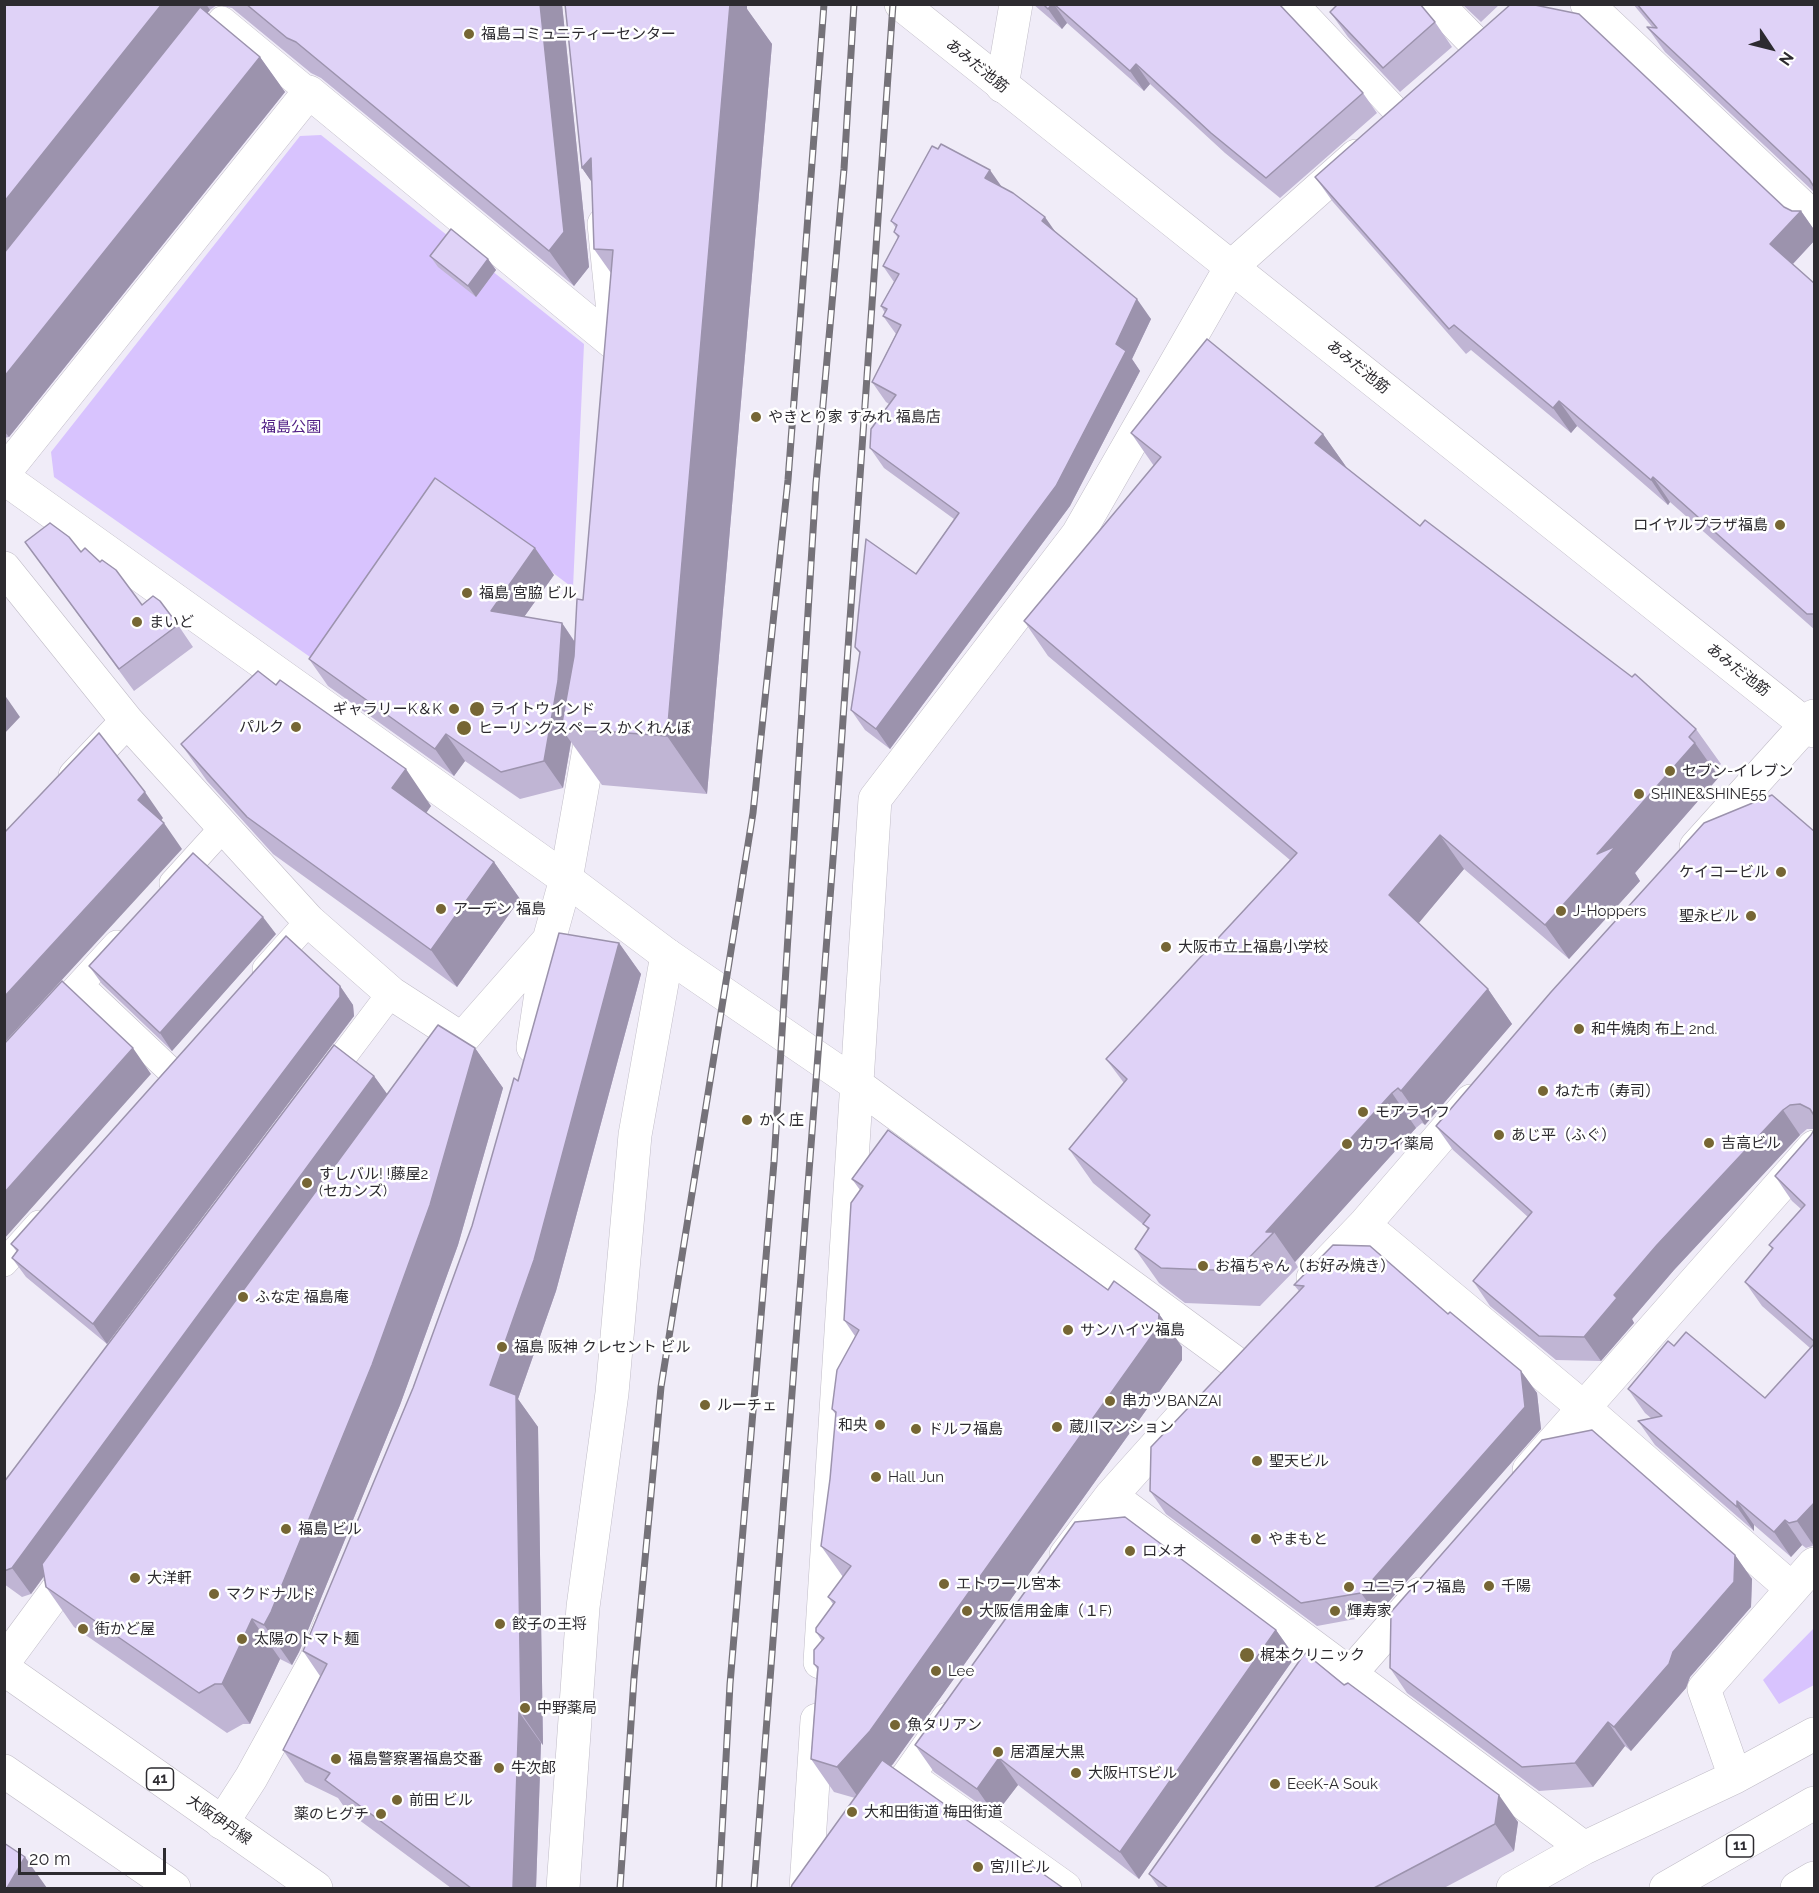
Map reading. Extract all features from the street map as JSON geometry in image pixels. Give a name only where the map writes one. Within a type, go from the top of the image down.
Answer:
[{"type":"main road","name":"あみだ池筋","points":[[901,4],[935,17],[1002,86],[1812,724]]},
{"type":"main road","points":[[1002,86],[1016,4]]},
{"type":"main road","points":[[1437,4],[1479,47]]},
{"type":"main road","points":[[1587,4],[1815,218]]},
{"type":"main road","points":[[1453,70],[1504,26]]},
{"type":"main road","points":[[4,473],[309,92],[616,345]]},
{"type":"main road","points":[[806,1888],[875,799],[1078,534],[1231,267],[1427,93]]},
{"type":"main road","points":[[600,191],[616,345],[615,380]]},
{"type":"main road","points":[[4,478],[566,879],[667,955],[856,1084],[1233,1361]]},
{"type":"main road","points":[[4,568],[128,721],[309,921],[391,993],[462,1039]]},
{"type":"main road","points":[[525,1078],[532,1055],[549,940],[566,879],[596,710],[597,688]]},
{"type":"main road","points":[[54,799],[128,721]]},
{"type":"main road","points":[[1675,871],[1812,724]]},
{"type":"main road","points":[[419,1097],[462,1039],[549,940]]},
{"type":"main road","points":[[563,1888],[583,1607],[612,1393],[635,1135],[667,955]]},
{"type":"main road","points":[[1290,1301],[1364,1225],[1493,1075]]},
{"type":"main road","points":[[1506,1497],[1815,1147]]},
{"type":"main road","points":[[1364,1225],[1584,1408],[1791,1588]]},
{"type":"main road","points":[[1046,1581],[1111,1496],[1258,1335]]},
{"type":"main road","points":[[1111,1496],[1584,1848]]},
{"type":"main road","points":[[4,1662],[100,1532]]},
{"type":"main road","points":[[1735,1777],[1704,1689],[1791,1588],[1815,1564]]},
{"type":"main road","points":[[1350,1674],[1443,1568]]},
{"type":"main road","points":[[222,1823],[251,1778],[316,1660],[342,1595]]},
{"type":"main road","points":[[1301,1681],[1321,1652]]},
{"type":"main road","name":"大阪伊丹線","points":[[4,1669],[316,1888]]},
{"type":"main road","points":[[806,1888],[908,1776],[963,1698]]},
{"type":"main road","points":[[1513,1888],[1584,1848],[1735,1777],[1815,1734]]},
{"type":"main road","points":[[4,1771],[174,1888]]},
{"type":"main road","points":[[908,1776],[1065,1888]]},
{"type":"main road","name":"11","points":[[1666,1888],[1815,1803]]},
{"type":"main road","points":[[1797,1888],[1815,1878]]},
{"type":"lane","points":[[1294,4],[1401,116]]},
{"type":"lane","points":[[178,75],[222,20],[309,92]]},
{"type":"lane","points":[[159,898],[223,828]]},
{"type":"lane","points":[[249,988],[309,921]]},
{"type":"lane","points":[[4,1067],[135,924]]},
{"type":"lane","points":[[80,985],[173,1073]]},
{"type":"lane","points":[[305,1107],[391,993]]},
{"type":"lane","points":[[4,1263],[58,1203]]},
{"type":"green space","name":"福島公園","points":[[321,135],[584,344],[573,588],[454,498],[330,671],[54,477],[51,452],[300,136]]},
{"type":"green space","points":[[1814,1628],[1814,1685],[1779,1704],[1763,1680]]},
{"type":"building","points":[[4,4],[162,4],[4,202]]},
{"type":"building","points":[[246,4],[540,4],[564,232],[549,251],[296,42],[287,38]]},
{"type":"building","points":[[565,4],[730,4],[667,736],[561,728],[574,656],[577,599],[583,600],[613,250],[594,249],[591,158],[582,168]]},
{"type":"building","points":[[1054,4],[1279,4],[1363,93],[1266,178],[1211,133],[1136,64],[1130,71]]},
{"type":"building","points":[[1338,4],[1420,4],[1435,22],[1383,68],[1330,12]]},
{"type":"building","points":[[1511,4],[1530,4],[1579,14],[1784,207],[1792,211],[1801,211],[1770,244],[1815,284],[1815,614],[1807,614],[1653,477],[1651,480],[1559,401],[1553,408],[1454,325],[1449,329],[1315,177]]},
{"type":"building","points":[[1637,4],[1815,4],[1815,191],[1809,179],[1647,27],[1657,28]]},
{"type":"building","points":[[200,7],[260,57],[4,377],[4,253]]},
{"type":"building","points":[[941,144],[990,170],[985,178],[1013,193],[1045,217],[1042,221],[1137,299],[1116,344],[1126,351],[1056,486],[876,729],[851,710],[860,652],[855,647],[866,539],[916,574],[959,513],[870,448],[871,429],[896,395],[872,382],[901,325],[883,316],[887,309],[881,306],[899,274],[883,266],[899,236],[894,232],[897,225],[891,221],[932,146],[938,149]]},
{"type":"building","points":[[451,229],[488,259],[468,286],[430,256]]},
{"type":"building","points":[[1207,339],[1323,434],[1315,443],[1420,526],[1425,520],[1632,677],[1635,674],[1696,729],[1689,737],[1695,743],[1597,854],[1616,846],[1545,925],[1440,835],[1389,895],[1488,989],[1401,1091],[1398,1088],[1392,1093],[1266,1232],[1274,1232],[1236,1271],[1161,1268],[1135,1249],[1149,1228],[1143,1224],[1150,1215],[1069,1149],[1127,1079],[1106,1059],[1297,853],[1024,621],[1161,457],[1131,433]]},
{"type":"building","points":[[435,478],[535,548],[491,611],[562,623],[558,681],[544,761],[501,772],[446,734],[435,749],[309,659]]},
{"type":"building","points":[[50,523],[69,537],[81,552],[85,548],[100,562],[102,560],[116,570],[142,605],[153,596],[160,601],[178,625],[119,669],[25,542]]},
{"type":"building","points":[[258,671],[276,685],[280,680],[406,769],[392,788],[494,862],[431,950],[247,817],[181,744]]},
{"type":"building","points":[[99,733],[145,792],[138,800],[164,823],[4,997],[4,833]]},
{"type":"building","points":[[1772,795],[1815,832],[1815,1117],[1810,1109],[1800,1104],[1790,1105],[1783,1110],[1657,1245],[1614,1295],[1617,1298],[1584,1337],[1539,1336],[1473,1281],[1532,1212],[1436,1126],[1551,992],[1704,823]]},
{"type":"building","points":[[193,853],[263,917],[160,1033],[89,966]]},
{"type":"building","points":[[559,933],[619,943],[534,1260],[490,1385],[516,1395],[521,1713],[519,1712],[513,1888],[471,1888],[325,1780],[330,1773],[283,1750],[327,1664],[303,1651],[413,1388],[472,1226],[514,1078],[518,1081]]},
{"type":"building","points":[[286,936],[340,986],[340,997],[93,1324],[12,1258],[18,1250],[11,1244]]},
{"type":"building","points":[[62,981],[133,1048],[4,1193],[4,1044]]},
{"type":"building","points":[[438,1025],[475,1048],[430,1205],[372,1365],[271,1612],[264,1625],[252,1619],[222,1684],[215,1684],[199,1693],[46,1587],[42,1564]]},
{"type":"building","points":[[334,1045],[374,1076],[12,1568],[4,1571],[4,1482]]},
{"type":"building","points":[[1815,1128],[1815,1342],[1745,1282],[1773,1248],[1769,1245],[1805,1205],[1775,1176]]},
{"type":"building","points":[[888,1130],[1108,1290],[1114,1281],[1159,1314],[1158,1327],[870,1731],[837,1767],[811,1759],[818,1667],[814,1664],[814,1650],[824,1638],[816,1632],[816,1628],[835,1602],[828,1597],[851,1566],[821,1546],[830,1479],[836,1412],[832,1409],[837,1370],[859,1330],[844,1320],[851,1203],[863,1186],[852,1179]]},
{"type":"building","points":[[1333,1245],[1370,1246],[1448,1314],[1450,1312],[1521,1371],[1525,1407],[1361,1593],[1301,1603],[1150,1491],[1151,1447],[1304,1286],[1294,1285]]},
{"type":"building","points":[[1686,1332],[1765,1398],[1815,1343],[1815,1502],[1797,1521],[1789,1523],[1785,1520],[1774,1532],[1737,1501],[1737,1507],[1638,1421],[1662,1416],[1628,1389],[1668,1341],[1674,1346]]},
{"type":"building","points":[[1592,1430],[1735,1555],[1734,1582],[1673,1652],[1669,1664],[1614,1727],[1608,1722],[1575,1763],[1522,1767],[1390,1668],[1391,1612],[1542,1440]]},
{"type":"building","points":[[1125,1517],[1276,1630],[1120,1852],[999,1758],[977,1789],[915,1745],[1075,1522]]},
{"type":"building","points":[[1305,1653],[1344,1685],[1348,1683],[1499,1795],[1495,1824],[1374,1888],[1168,1888],[1149,1874]]},
{"type":"building","points":[[882,1760],[1063,1888],[791,1888]]},
{"type":"building","points":[[4,1843],[25,1857],[7,1888],[4,1888]]},
{"type":"railway","points":[[620,1888],[634,1678],[661,1387],[753,813],[788,480],[824,4]]},
{"type":"railway","points":[[719,1888],[730,1684],[774,1162],[816,483],[844,169],[854,4]]},
{"type":"railway","points":[[754,1888],[836,820],[893,4]]},
{"type":"place","name":"福島コミュニティーセンター","points":[[469,34]]},
{"type":"place","name":"やきとり家 すみれ 福島店","points":[[756,417]]},
{"type":"place","name":"ロイヤルプラザ福島","points":[[1780,525]]},
{"type":"place","name":"福島 宮脇 ビル","points":[[467,593]]},
{"type":"place","name":"まいど","points":[[137,622]]},
{"type":"place","name":"ギャラリーK＆K","points":[[454,709]]},
{"type":"place","name":"ライトウインド","points":[[477,709]]},
{"type":"place","name":"パルク","points":[[296,727]]},
{"type":"place","name":"ヒーリングスペース かくれんぼ","points":[[464,728]]},
{"type":"place","name":"セブン-イレブン","points":[[1670,771]]},
{"type":"place","name":"SHINE&SHINE55","points":[[1639,794]]},
{"type":"place","name":"ケイコービル","points":[[1781,872]]},
{"type":"place","name":"アーデン 福島","points":[[441,909]]},
{"type":"place","name":"J-Hoppers","points":[[1561,911]]},
{"type":"place","name":"聖永ビル","points":[[1751,916]]},
{"type":"place","name":"大阪市立上福島小学校","points":[[1166,947]]},
{"type":"place","name":"和牛焼肉 布上 2nd.","points":[[1579,1029]]},
{"type":"place","name":"ねた市（寿司）","points":[[1543,1091]]},
{"type":"place","name":"モアライフ","points":[[1363,1112]]},
{"type":"place","name":"かく庄","points":[[747,1120]]},
{"type":"place","name":"あじ平（ふぐ）","points":[[1499,1135]]},
{"type":"place","name":"吉高ビル","points":[[1709,1143]]},
{"type":"place","name":"カワイ薬局","points":[[1347,1144]]},
{"type":"place","name":"すしバル! !藤屋2 (セカンズ)","points":[[307,1183]]},
{"type":"place","name":"お福ちゃん（お好み焼き）","points":[[1203,1266]]},
{"type":"place","name":"ふな定 福島庵","points":[[243,1297]]},
{"type":"place","name":"サンハイツ福島","points":[[1068,1330]]},
{"type":"place","name":"福島 阪神 クレセント ビル","points":[[502,1347]]},
{"type":"place","name":"串カツBANZAI","points":[[1110,1401]]},
{"type":"place","name":"ルーチェ","points":[[705,1405]]},
{"type":"place","name":"和央","points":[[880,1425]]},
{"type":"place","name":"蔵川マンション","points":[[1057,1427]]},
{"type":"place","name":"ドルフ福島","points":[[916,1429]]},
{"type":"place","name":"聖天ビル","points":[[1257,1461]]},
{"type":"place","name":"Hall Jun","points":[[876,1477]]},
{"type":"place","name":"福島 ビル","points":[[286,1529]]},
{"type":"place","name":"やまもと","points":[[1256,1539]]},
{"type":"place","name":"ロメオ","points":[[1130,1551]]},
{"type":"place","name":"大洋軒","points":[[135,1578]]},
{"type":"place","name":"エトワール宮本","points":[[944,1584]]},
{"type":"place","name":"千陽","points":[[1489,1586]]},
{"type":"place","name":"ユニライフ福島","points":[[1349,1587]]},
{"type":"place","name":"マクドナルド","points":[[214,1594]]},
{"type":"place","name":"大阪信用金庫（１F)","points":[[967,1611]]},
{"type":"place","name":"輝寿家","points":[[1335,1611]]},
{"type":"place","name":"餃子の王将","points":[[500,1624]]},
{"type":"place","name":"街かど屋","points":[[83,1629]]},
{"type":"place","name":"太陽のトマト麺","points":[[242,1639]]},
{"type":"place","name":"梶本クリニック","points":[[1247,1655]]},
{"type":"place","name":"Lee","points":[[936,1671]]},
{"type":"place","name":"中野薬局","points":[[525,1708]]},
{"type":"place","name":"魚タリアン","points":[[895,1725]]},
{"type":"place","name":"居酒屋大黒","points":[[998,1752]]},
{"type":"place","name":"福島警察署福島交番","points":[[336,1759]]},
{"type":"place","name":"牛次郎","points":[[499,1768]]},
{"type":"place","name":"大阪HTSビル","points":[[1076,1773]]},
{"type":"place","name":"EeeK-A Souk","points":[[1275,1784]]},
{"type":"place","name":"前田 ビル","points":[[397,1800]]},
{"type":"place","name":"大和田街道 梅田街道","points":[[852,1812]]},
{"type":"place","name":"薬のヒグチ","points":[[381,1814]]},
{"type":"place","name":"宮川ビル","points":[[978,1867]]}]
